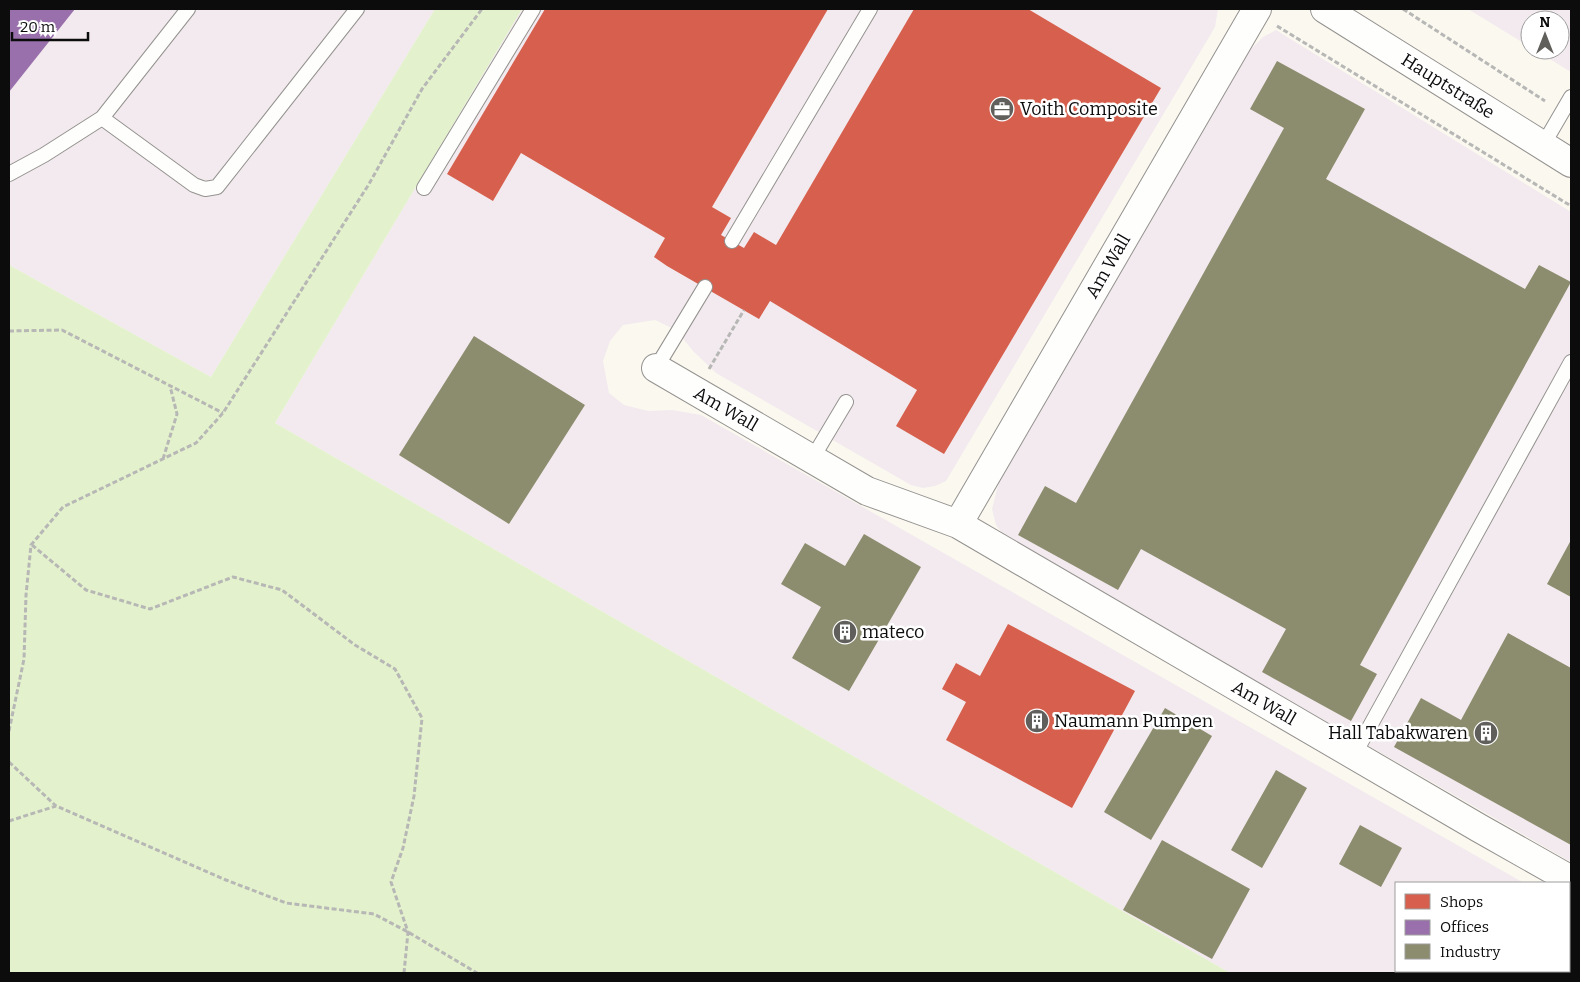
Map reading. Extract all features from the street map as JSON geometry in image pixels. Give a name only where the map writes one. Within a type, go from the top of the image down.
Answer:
[{"type":"street","name":"Hauptstraße","points":[[1325,9],[1571,163]]},
{"type":"street","name":"Am Wall","points":[[958,524],[1256,11]]},
{"type":"street","name":"Am Wall","points":[[656,368],[867,491],[958,524],[1571,880]]},
{"type":"lane","points":[[9,174],[44,155],[102,118],[188,9]]},
{"type":"lane","points":[[102,118],[194,185],[205,189],[217,187],[356,9]]},
{"type":"lane","points":[[424,188],[533,9]]},
{"type":"lane","points":[[732,242],[870,9]]},
{"type":"lane","points":[[1543,145],[1571,97]]},
{"type":"lane","points":[[656,368],[705,288]]},
{"type":"lane","points":[[1354,755],[1571,362]]},
{"type":"lane","points":[[812,459],[846,402]]},
{"type":"path","points":[[9,731],[24,659],[26,596],[31,545],[63,507],[196,443],[223,412],[369,184],[422,89],[482,9]]},
{"type":"path","points":[[1403,9],[1562,112]]},
{"type":"path","points":[[1256,11],[1571,206]]},
{"type":"path","points":[[707,374],[744,310]]},
{"type":"path","points":[[9,331],[62,330],[223,412]]},
{"type":"path","points":[[162,459],[177,414],[170,385]]},
{"type":"path","points":[[31,545],[86,590],[150,609],[233,577],[282,590],[356,645],[394,669],[422,718],[414,796],[403,848],[391,882],[408,932],[404,973]]},
{"type":"path","points":[[9,762],[56,806],[226,880],[286,903],[374,914],[478,973]]},
{"type":"path","points":[[9,821],[56,806]]},
{"type":"shaded area","points":[[9,9],[435,9],[211,377],[9,265]]},
{"type":"shaded area","points":[[522,9],[1218,9],[1215,27],[946,481],[935,486],[923,488],[911,485],[716,373],[693,351],[676,330],[655,320],[623,325],[610,341],[603,361],[609,393],[624,405],[648,411],[672,410],[701,415],[1522,882],[1395,882],[1395,972],[1570,972],[1570,910],[1571,973],[1230,973],[275,423]]},
{"type":"shaded area","points":[[1468,9],[1571,9],[1571,72],[1551,60],[1570,60],[1570,10],[1520,10],[1520,41]]},
{"type":"shaded area","points":[[1276,30],[1571,212],[1571,862],[1005,537],[996,525],[992,509],[1000,477],[1250,50],[1263,37]]},
{"type":"green space","points":[[435,9],[522,9],[275,423],[1230,973],[9,973],[9,265],[211,377]]},
{"type":"building: Shops","points":[[545,9],[828,9],[712,207],[731,218],[721,235],[744,248],[754,232],[776,245],[914,9],[1028,9],[1161,88],[944,454],[896,426],[917,390],[770,301],[759,319],[667,266],[654,257],[665,238],[521,153],[493,201],[447,174]]},
{"type":"building: Shops","name":"Naumann Pumpen","points":[[1008,624],[1135,691],[1072,808],[946,740],[966,702],[942,689],[956,663],[980,676]]},
{"type":"building: Offices","points":[[9,9],[75,9],[9,92]]},
{"type":"building: Industry","points":[[1277,61],[1365,109],[1326,179],[1525,289],[1539,265],[1571,282],[1360,665],[1377,674],[1351,721],[1262,672],[1286,629],[1141,549],[1118,590],[1018,535],[1045,486],[1076,503],[1284,128],[1250,109]]},
{"type":"building: Industry","points":[[474,336],[585,405],[509,524],[399,455]]},
{"type":"building: Industry","name":"mateco","points":[[864,534],[921,567],[849,691],[792,658],[821,607],[781,584],[805,543],[845,566]]},
{"type":"building: Industry","points":[[1571,540],[1571,597],[1547,584]]},
{"type":"building: Industry","name":"Hall Tabakwaren","points":[[1508,633],[1571,668],[1571,845],[1394,747],[1421,698],[1461,720]]},
{"type":"building: Industry","points":[[1165,708],[1212,736],[1151,840],[1104,812]]},
{"type":"building: Industry","points":[[1276,770],[1307,788],[1262,868],[1231,850]]},
{"type":"building: Industry","points":[[1360,825],[1402,848],[1381,887],[1339,864]]},
{"type":"building: Industry","points":[[1162,840],[1250,889],[1212,959],[1123,910]]},
{"type":"building: Industry","points":[[1421,972],[1503,972],[1502,973]]},
{"type":"place","name":"Voith Composite","points":[[1002,109]]},
{"type":"place","name":"mateco","points":[[845,632]]},
{"type":"place","name":"Naumann Pumpen","points":[[1037,721]]},
{"type":"place","name":"Hall Tabakwaren","points":[[1486,733]]}]
